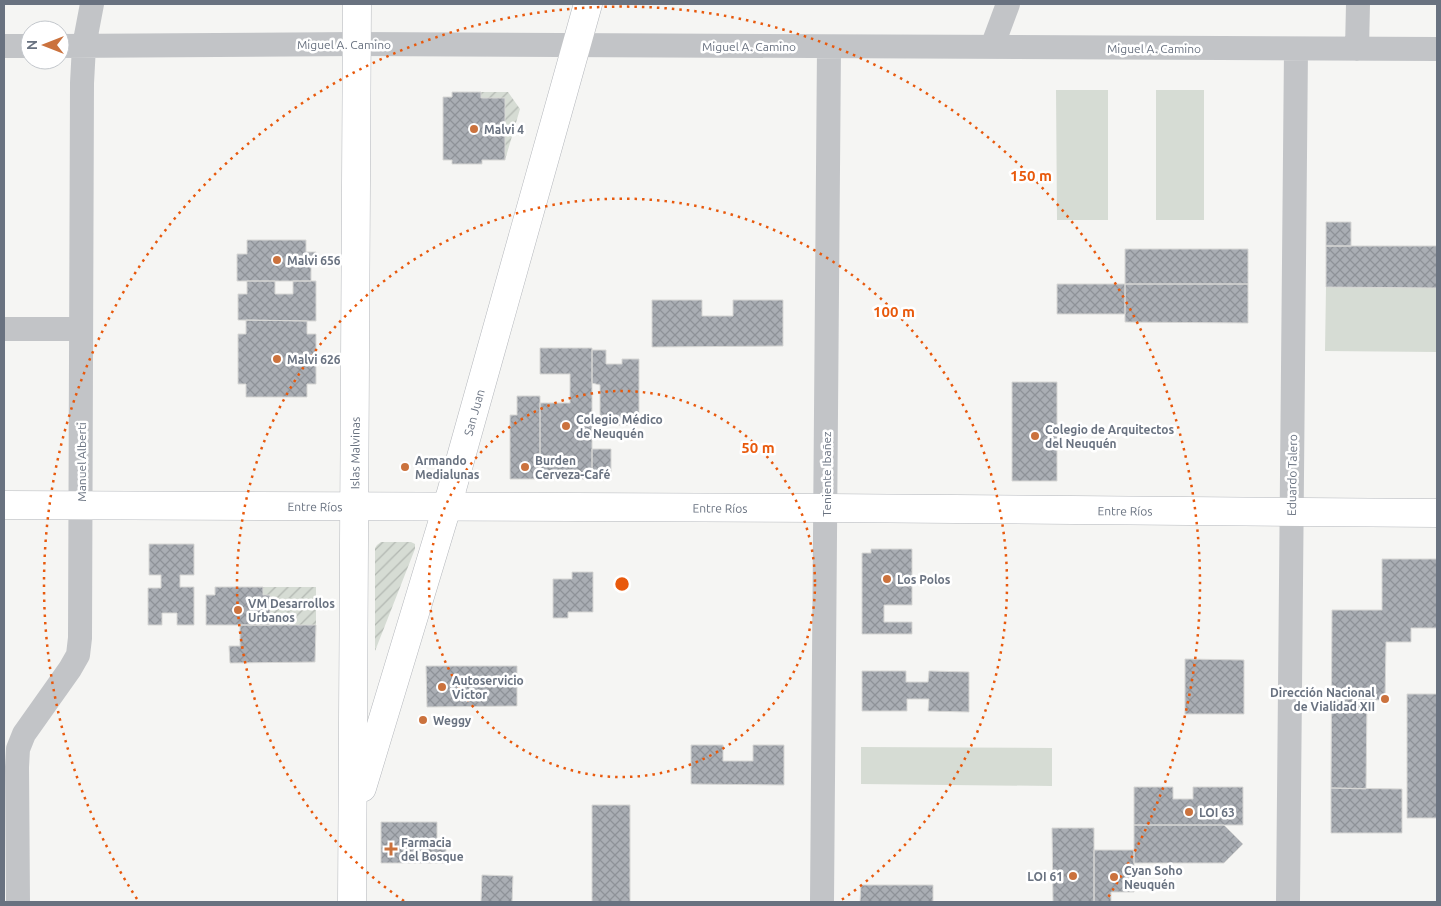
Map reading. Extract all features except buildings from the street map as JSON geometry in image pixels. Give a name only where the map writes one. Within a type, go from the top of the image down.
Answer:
[{"type":"main road","name":"Islas Malvinas","points":[[352,902],[357,4]]},
{"type":"main road","name":"San Juan","points":[[353,819],[447,507],[588,4]]},
{"type":"main road","name":"Entre Ríos","points":[[4,505],[825,508],[1437,513]]},
{"type":"street","name":"Manuel Alberti","points":[[18,902],[18,750],[24,734],[78,655],[80,638],[82,93],[84,46],[92,4]]},
{"type":"street","points":[[992,47],[1008,4]]},
{"type":"street","points":[[1357,49],[1358,4]]},
{"type":"street","name":"Miguel A. Camino","points":[[70,46],[357,44],[1437,49]]},
{"type":"street","points":[[4,46],[20,46]]},
{"type":"street","name":"Teniente Ibañez","points":[[822,902],[829,46]]},
{"type":"street","name":"Eduardo Talero","points":[[1288,902],[1296,48]]},
{"type":"street","points":[[4,329],[81,329]]},
{"type":"shaded area","points":[[1056,90],[1108,90],[1108,220],[1057,220]]},
{"type":"shaded area","points":[[1156,90],[1204,90],[1204,220],[1156,220]]},
{"type":"shaded area","points":[[481,92],[508,92],[520,109],[505,160],[505,98],[481,98]]},
{"type":"shaded area","points":[[1326,287],[1437,288],[1437,352],[1325,351]]},
{"type":"shaded area","points":[[381,542],[411,542],[415,544],[415,549],[375,651],[375,548]]},
{"type":"shaded area","points":[[263,587],[316,587],[316,625],[270,625],[270,595],[263,595]]},
{"type":"shaded area","points":[[861,747],[1052,748],[1052,786],[861,784]]},
{"type":"place","name":"Malvi 4","points":[[474,129]]},
{"type":"place","name":"Malvi 656","points":[[277,260]]},
{"type":"place","name":"Malvi 626","points":[[277,359]]},
{"type":"place","name":"Colegio Médico de Neuquén","points":[[566,426]]},
{"type":"place","name":"Colegio de Arquitectos del Neuquén","points":[[1035,436]]},
{"type":"place","name":"Armando Medialunas","points":[[405,467]]},
{"type":"place","name":"Burden Cerveza-Café","points":[[525,467]]},
{"type":"place","name":"Los Polos","points":[[887,579]]},
{"type":"place","name":"VM Desarrollos Urbanos","points":[[238,610]]},
{"type":"place","name":"Autoservicio Victor","points":[[442,687]]},
{"type":"place","name":"Dirección Nacional de Vialidad XII","points":[[1385,699]]},
{"type":"place","name":"Weggy","points":[[423,720]]},
{"type":"place","name":"LOI 63","points":[[1189,812]]},
{"type":"place","name":"Farmacia del Bosque","points":[[391,849]]},
{"type":"place","name":"LOI 61","points":[[1073,876]]},
{"type":"place","name":"Cyan Soho Neuquén","points":[[1114,877]]}]
